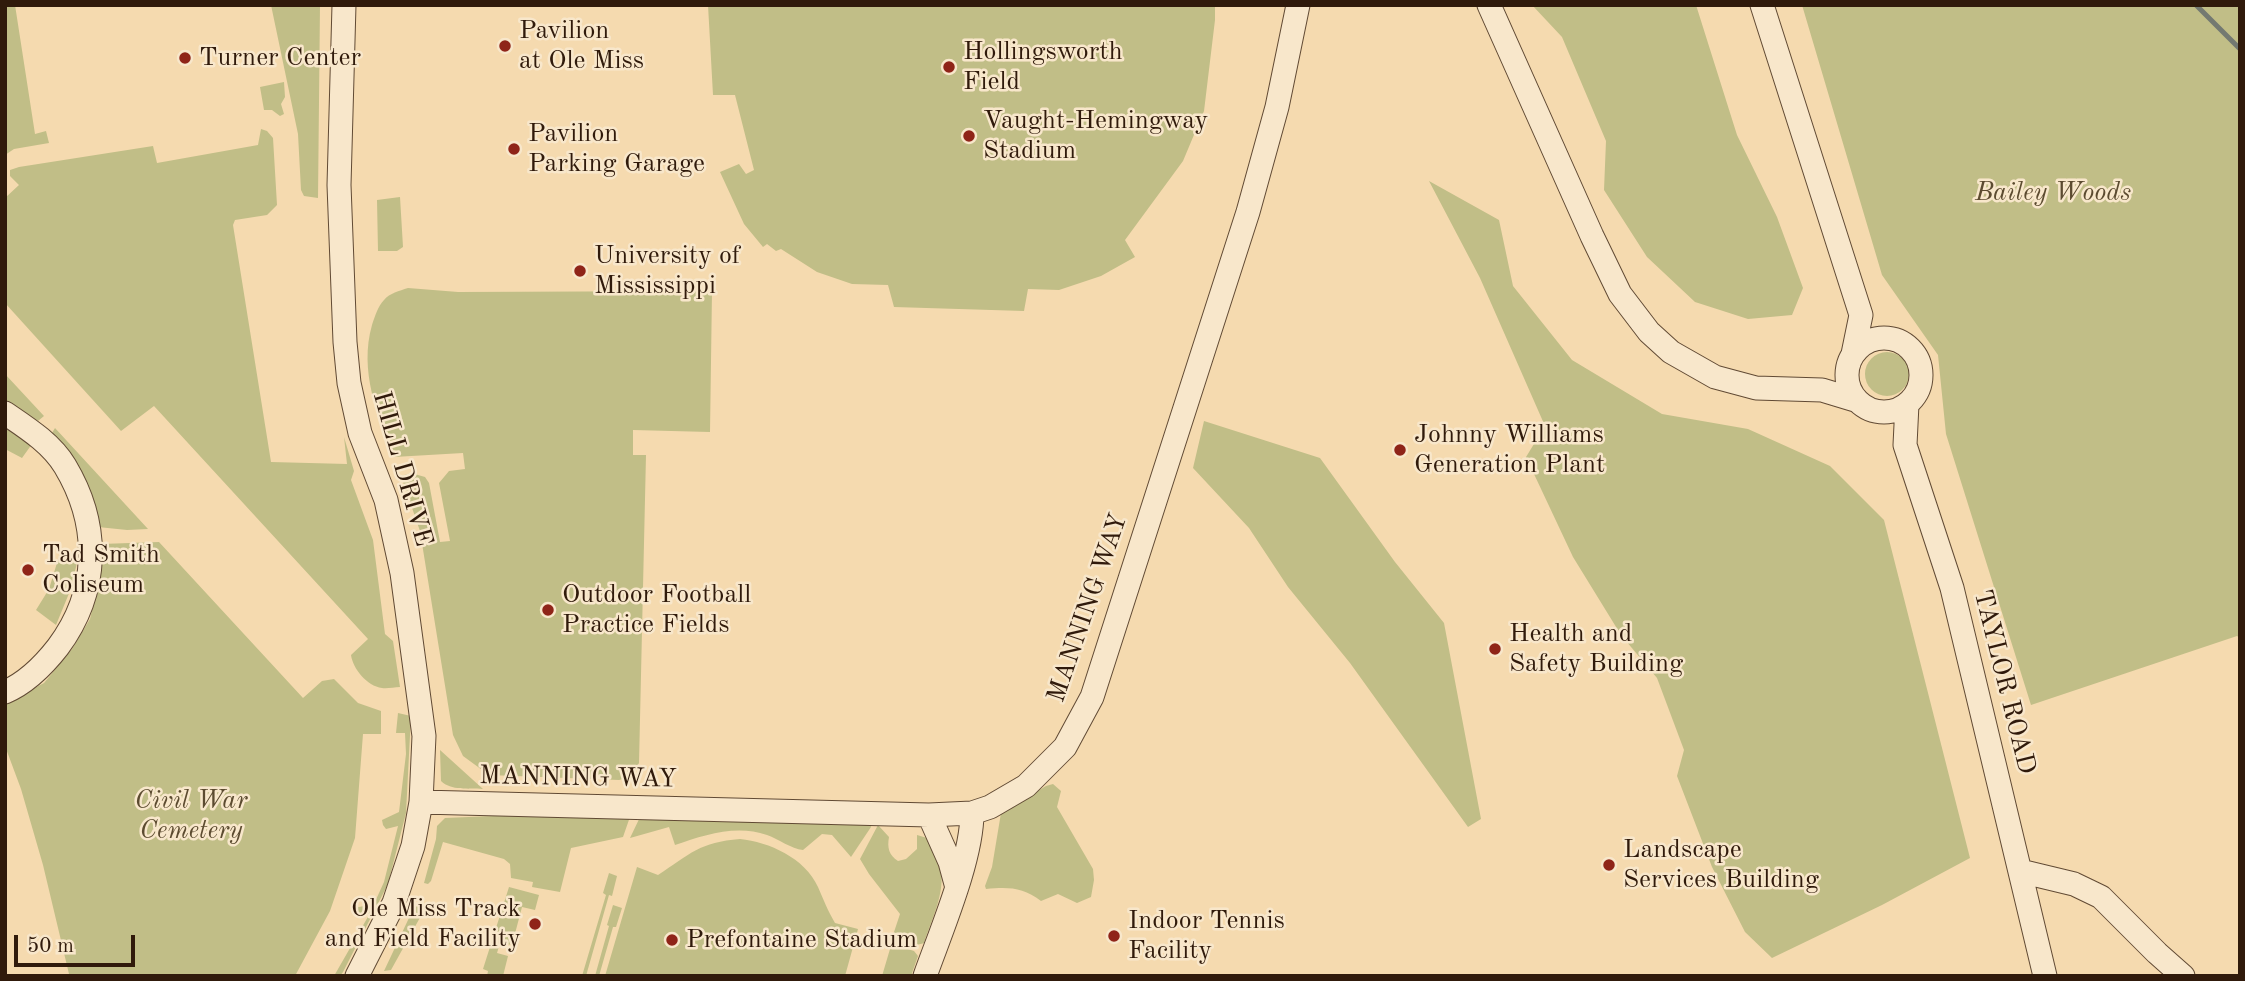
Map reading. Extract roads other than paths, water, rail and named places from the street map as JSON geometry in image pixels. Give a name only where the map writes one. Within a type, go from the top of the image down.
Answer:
[{"type":"street","name":"HILL DRIVE","points":[[344,5],[339,185],[349,383],[360,433],[386,500],[402,573],[424,736],[421,802],[413,846],[394,903],[357,976]]},
{"type":"street","name":"MANNING WAY","points":[[421,802],[929,815],[972,813],[990,807],[1026,786],[1053,762],[1072,736],[1092,697],[1250,204],[1277,107],[1298,5]]},
{"type":"street","points":[[1489,5],[1620,294],[1649,332],[1671,352],[1715,377],[1756,388],[1822,390],[1883,413],[1896,411],[1907,404],[1920,386],[1919,363],[1913,353],[1861,315]]},
{"type":"street","points":[[1762,5],[1861,315],[1847,383],[1863,405],[1905,445]]},
{"type":"street","points":[[1822,390],[1850,363],[1861,346],[1883,338],[1894,340]]},
{"type":"street","name":"TAYLOR ROAD","points":[[1907,404],[1905,445],[1952,588],[2045,976]]},
{"type":"street","points":[[5,413],[38,435],[64,464],[82,498],[91,535],[91,567],[85,598],[72,628],[45,664],[5,692]]},
{"type":"street","points":[[925,976],[956,884],[972,826],[972,813]]},
{"type":"street","points":[[929,815],[950,862],[956,884]]},
{"type":"street","points":[[2020,872],[2074,884],[2101,897],[2183,976]]},
{"type":"waterway","points":[[2196,5],[2240,49]]},
{"type":"place","name":"Pavilion at Ole Miss","points":[[505,46]]},
{"type":"place","name":"Turner Center","points":[[185,58]]},
{"type":"place","name":"Hollingsworth Field","points":[[949,67]]},
{"type":"place","name":"Vaught-Hemingway Stadium","points":[[969,136]]},
{"type":"place","name":"Pavilion Parking Garage","points":[[514,149]]},
{"type":"place","name":"University of Mississippi","points":[[580,271]]},
{"type":"place","name":"Johnny Williams Generation Plant","points":[[1400,450]]},
{"type":"place","name":"Tad Smith Coliseum","points":[[28,570]]},
{"type":"place","name":"Outdoor Football Practice Fields","points":[[548,610]]},
{"type":"place","name":"Health and Safety Building","points":[[1495,649]]},
{"type":"place","name":"Landscape Services Building","points":[[1609,865]]},
{"type":"place","name":"Ole Miss Track and Field Facility","points":[[535,924]]},
{"type":"place","name":"Indoor Tennis Facility","points":[[1114,936]]},
{"type":"place","name":"Prefontaine Stadium","points":[[672,940]]},
{"type":"park label","name":"Bailey Woods","points":[[2053,193]]},
{"type":"park label","name":"Civil War Cemetery","points":[[191,816]]}]
